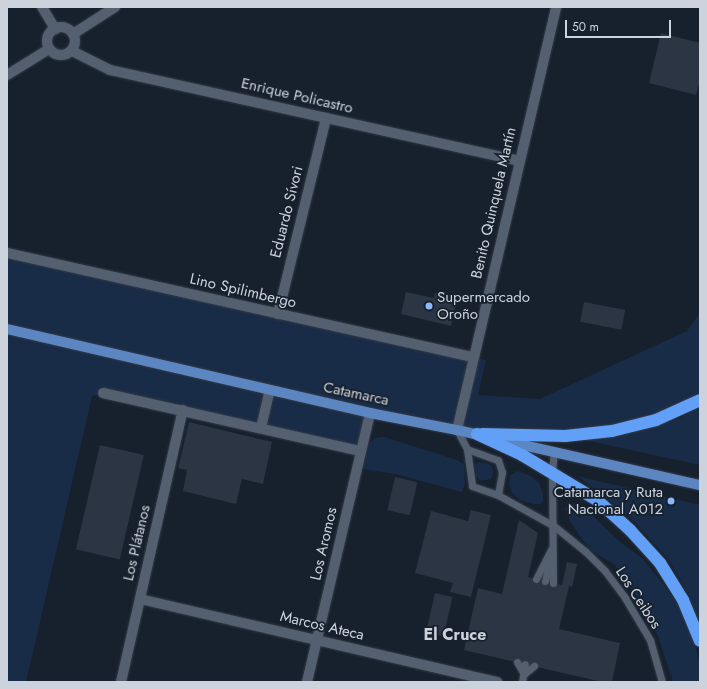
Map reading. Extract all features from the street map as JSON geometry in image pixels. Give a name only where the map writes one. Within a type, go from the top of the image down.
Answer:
[{"type":"highway","points":[[476,434],[565,436],[612,431],[656,420],[700,400]]},
{"type":"highway","points":[[476,434],[522,455],[597,500],[630,530],[660,563],[683,600],[700,641]]},
{"type":"main road","name":"Catamarca","points":[[7,329],[370,413],[476,434],[700,486]]},
{"type":"street","points":[[42,7],[55,28]]},
{"type":"street","points":[[73,34],[115,7]]},
{"type":"street","name":"Benito Quinquela Martín","points":[[457,430],[556,7]]},
{"type":"street","points":[[63,27],[73,34],[75,42],[72,51],[65,55],[60,55],[49,49],[47,40],[51,31],[55,28],[63,27]]},
{"type":"street","points":[[7,75],[49,49]]},
{"type":"street","name":"Enrique Policastro","points":[[72,51],[110,70],[519,161]]},
{"type":"street","name":"Eduardo Sívori","points":[[278,314],[326,118]]},
{"type":"street","name":"Lino Spilimbergo","points":[[7,253],[473,357]]},
{"type":"street","points":[[261,428],[270,390]]},
{"type":"street","points":[[103,393],[361,451]]},
{"type":"street","name":"Los Plátanos","points":[[121,682],[183,410]]},
{"type":"street","name":"Los Aromos","points":[[307,682],[370,413]]},
{"type":"street","name":"Marcos Ateca","points":[[140,599],[496,682]]},
{"type":"lane","name":"Los Ceibos","points":[[457,430],[467,448],[472,486],[498,495],[554,526],[585,551],[605,571],[626,598],[650,640],[662,682]]},
{"type":"lane","points":[[467,448],[498,460],[502,472],[498,495]]},
{"type":"lane","points":[[545,581],[552,547],[554,526],[552,473],[554,452]]},
{"type":"lane","points":[[536,579],[552,547]]},
{"type":"lane","points":[[552,547],[553,583]]},
{"type":"lane","points":[[517,662],[524,674]]},
{"type":"lane","points":[[522,682],[525,664]]},
{"type":"lane","points":[[524,674],[534,666]]},
{"type":"shaded area","points":[[7,253],[486,360],[478,395],[540,399],[687,331],[700,313],[700,400],[612,431],[477,434],[370,413],[361,451],[103,393],[92,396],[26,682],[7,682]]},
{"type":"shaded area","points":[[700,407],[700,465],[585,440],[633,433],[681,418]]},
{"type":"shaded area","points":[[384,437],[457,460],[464,464],[465,483],[462,492],[396,474],[363,469],[369,444],[375,438]]},
{"type":"shaded area","points":[[478,462],[486,463],[492,466],[493,473],[491,479],[480,481],[476,476],[475,464]]},
{"type":"shaded area","points":[[517,471],[531,476],[539,483],[543,493],[543,500],[541,504],[534,504],[520,500],[513,494],[509,484],[510,476]]},
{"type":"shaded area","points":[[577,476],[700,505],[700,623],[689,595],[669,560],[632,519]]},
{"type":"shaded area","points":[[574,503],[591,514],[621,543],[642,558],[664,585],[682,611],[696,648],[700,667],[700,682],[673,682],[658,636],[638,599],[615,565],[595,553],[584,542],[570,521],[565,508]]},
{"type":"building","points":[[661,33],[700,43],[700,80],[696,95],[649,83]]},
{"type":"building","name":"Supermercado Oroño","points":[[406,292],[434,298],[435,293],[457,299],[451,326],[401,314]]},
{"type":"building","points":[[584,302],[625,310],[621,330],[580,322]]},
{"type":"building","points":[[189,422],[272,442],[263,484],[242,479],[236,504],[183,491],[187,470],[178,468]]},
{"type":"building","points":[[100,445],[144,455],[120,559],[76,549]]},
{"type":"building","points":[[395,477],[417,482],[410,515],[387,510]]},
{"type":"building","points":[[471,510],[491,515],[471,597],[450,592],[453,583],[415,573],[431,511],[468,521]]},
{"type":"building","points":[[519,520],[538,533],[528,577],[562,585],[567,562],[577,564],[572,587],[569,586],[559,629],[620,643],[612,682],[602,682],[464,650],[478,588],[502,594]]},
{"type":"building","points":[[435,593],[453,597],[444,636],[426,632]]},
{"type":"place","name":"Supermercado Oroño","points":[[429,306]]},
{"type":"place","name":"Catamarca y Ruta Nacional A012","points":[[671,501]]},
{"type":"district","name":"El Cruce","points":[[455,635]]}]
